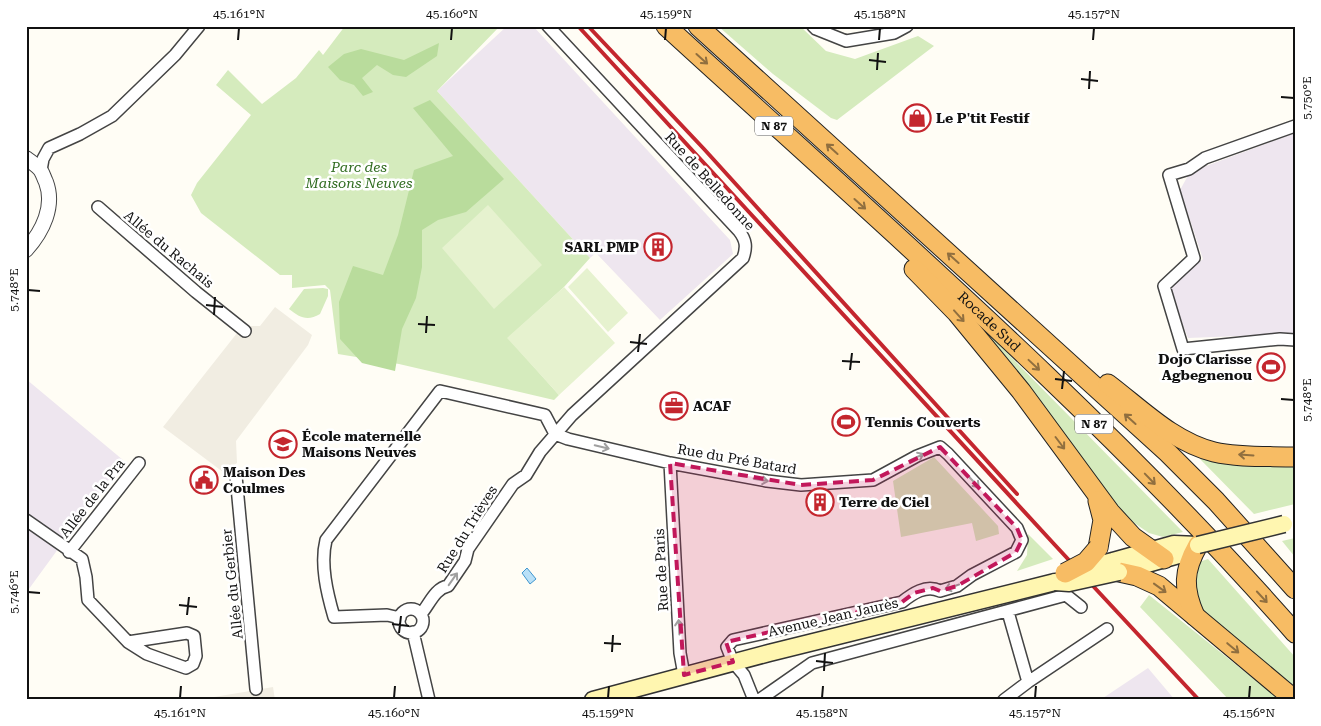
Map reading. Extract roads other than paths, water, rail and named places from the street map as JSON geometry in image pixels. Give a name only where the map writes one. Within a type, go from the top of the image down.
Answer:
[{"type":"highway","name":"Rocade Sud","points":[[666,26],[996,329],[1134,462],[1295,633]]},
{"type":"highway","name":"Rocade Sud","points":[[698,26],[1168,454],[1216,501],[1295,589]]},
{"type":"highway","points":[[883,225],[903,258],[957,313],[1021,391],[1110,512],[1133,537],[1158,554]]},
{"type":"highway","points":[[989,291],[1171,433],[1183,440],[1220,453],[1295,457]]},
{"type":"highway","points":[[1060,578],[1086,562],[1098,548],[1104,520],[1095,492]]},
{"type":"highway","points":[[1216,501],[1295,577]]},
{"type":"highway","points":[[1196,617],[1186,586],[1188,566],[1198,545]]},
{"type":"highway","points":[[1116,567],[1153,583],[1295,700]]},
{"type":"main road","name":"Avenue Jean Jaurès","points":[[593,700],[1060,578],[1116,567],[1158,554],[1182,554],[1198,545],[1290,523]]},
{"type":"street","points":[[41,170],[43,159],[49,148],[95,133],[175,55],[199,26]]},
{"type":"street","name":"Rue de Belledonne","points":[[548,26],[739,231],[746,244],[743,258],[572,415],[555,434]]},
{"type":"street","points":[[813,26],[846,41],[894,33],[907,26]]},
{"type":"street","points":[[1295,126],[1205,158],[1189,169],[1169,175],[1194,258],[1164,286],[1183,350],[1270,340],[1295,340]]},
{"type":"street","points":[[26,158],[41,170],[49,189],[49,209],[44,224],[26,250]]},
{"type":"street","name":"Allée du Rachais","points":[[98,207],[196,292],[245,331]]},
{"type":"street","points":[[400,618],[387,615],[334,617],[328,597],[323,551],[326,540],[440,391],[545,414],[555,434]]},
{"type":"street","name":"Rue du Pré Batard","points":[[555,434],[568,439],[670,463],[766,481],[801,485],[873,480],[916,456],[940,447]]},
{"type":"street","name":"Rue du Trièves","points":[[413,632],[420,629],[423,618],[421,614],[429,605],[434,595],[443,587],[448,586],[465,561],[468,549],[507,492],[513,484],[526,475],[540,452],[555,434]]},
{"type":"street","name":"Avenue Jean Jaurès","points":[[733,662],[727,647],[733,640],[902,602],[914,593],[933,588],[940,591],[957,586],[972,575],[1016,552],[1022,540],[1017,528],[940,447]]},
{"type":"street","name":"Allée de la Pra","points":[[69,552],[139,463]]},
{"type":"street","name":"Rue de Paris","points":[[670,463],[680,653],[684,675]]},
{"type":"street","name":"Allée du Gerbier","points":[[236,476],[256,689]]},
{"type":"street","points":[[26,520],[82,560],[88,600],[128,642],[148,654],[186,668],[193,664],[196,656],[194,636],[187,633],[128,642]]},
{"type":"street","points":[[760,700],[812,663],[1066,595],[1081,608]]},
{"type":"street","points":[[421,614],[416,610],[409,609],[403,612],[400,618],[400,626],[413,632],[429,700]]},
{"type":"street","points":[[1008,612],[1028,682]]},
{"type":"street","points":[[1004,700],[1107,629]]},
{"type":"street","points":[[733,662],[744,675],[754,700]]},
{"type":"water","points":[[527,568],[536,579],[530,584],[522,573]]},
{"type":"railway","points":[[578,26],[1199,700]]},
{"type":"railway","points":[[588,26],[704,149],[1017,494]]},
{"type":"place","name":"Le P'tit Festif","points":[[917,118]]},
{"type":"place","name":"SARL PMP","points":[[658,247]]},
{"type":"place","name":"Dojo Clarisse Agbegnenou","points":[[1271,367]]},
{"type":"place","name":"ACAF","points":[[674,406]]},
{"type":"place","name":"Tennis Couverts","points":[[846,422]]},
{"type":"place","name":"École maternelle Maisons Neuves","points":[[283,444]]},
{"type":"place","name":"Maison Des Coulmes","points":[[204,480]]},
{"type":"place","name":"Terre de Ciel","points":[[820,502]]},
{"type":"park label","name":"Parc des Maisons Neuves","points":[[359,176]]}]
